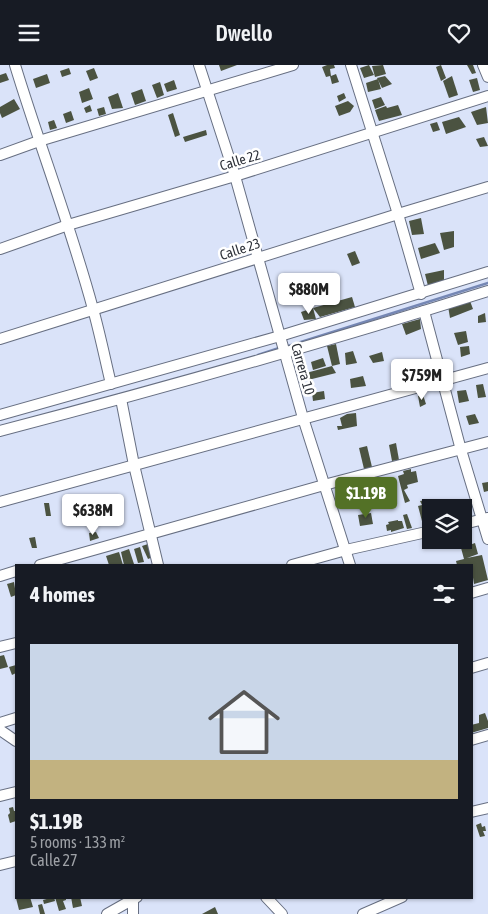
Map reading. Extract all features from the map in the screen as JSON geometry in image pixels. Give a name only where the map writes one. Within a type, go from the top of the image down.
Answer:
[{"type":"street","points":[[15,65],[94,310],[111,384]]},
{"type":"street","name":"Carrera 10","points":[[199,65],[235,176],[303,418],[350,564]]},
{"type":"street","points":[[0,155],[39,141],[292,65]]},
{"type":"street","points":[[351,65],[421,294]]},
{"type":"street","points":[[483,65],[488,77]]},
{"type":"street","name":"Calle 22","points":[[0,249],[68,225],[235,176],[488,96]]},
{"type":"street","name":"Calle 23","points":[[0,339],[488,187]]},
{"type":"street","points":[[0,415],[280,337],[488,272]]},
{"type":"street","points":[[0,431],[121,399],[488,291]]},
{"type":"street","points":[[424,311],[461,450],[485,519],[488,539]]},
{"type":"street","points":[[0,502],[488,368]]},
{"type":"street","points":[[121,399],[134,465],[158,564]]},
{"type":"street","points":[[44,564],[324,485],[488,442]]},
{"type":"street","points":[[472,522],[485,519]]},
{"type":"street","points":[[296,564],[346,550],[422,533]]},
{"type":"street","points":[[0,576],[15,571]]},
{"type":"street","points":[[473,592],[488,588]]},
{"type":"street","points":[[0,647],[15,643]]},
{"type":"street","points":[[473,667],[488,663]]},
{"type":"street","points":[[0,723],[15,718]]},
{"type":"street","points":[[0,730],[15,740]]},
{"type":"street","points":[[473,739],[488,735]]},
{"type":"street","points":[[0,796],[15,792]]},
{"type":"street","points":[[473,812],[488,808]]},
{"type":"street","points":[[0,865],[15,861]]},
{"type":"street","points":[[107,914],[135,899]]},
{"type":"street","points":[[133,914],[135,899]]},
{"type":"street","points":[[268,899],[282,914]]},
{"type":"street","points":[[363,914],[397,899]]},
{"type":"building","points":[[219,65],[237,65],[221,71]]},
{"type":"building","points":[[334,65],[335,68],[330,69],[331,76],[336,74],[339,82],[332,84],[330,76],[326,77],[322,67]]},
{"type":"building","points":[[369,65],[374,75],[364,78],[360,68]]},
{"type":"building","points":[[383,65],[386,74],[375,77],[372,66]]},
{"type":"building","points":[[441,65],[446,78],[441,81],[436,67]]},
{"type":"building","points":[[467,65],[473,65],[476,73],[472,74]]},
{"type":"building","points":[[69,68],[71,74],[62,77],[60,71]]},
{"type":"building","points":[[94,68],[98,78],[90,81],[86,71]]},
{"type":"building","points":[[6,73],[9,80],[0,83],[0,75]]},
{"type":"building","points":[[47,74],[50,83],[36,88],[33,79]]},
{"type":"building","points":[[385,76],[392,84],[382,88],[377,78]]},
{"type":"building","points":[[452,76],[458,95],[449,98],[443,81]]},
{"type":"building","points":[[477,78],[480,90],[473,92],[469,80]]},
{"type":"building","points":[[378,79],[381,89],[368,92],[366,83]]},
{"type":"building","points":[[174,80],[177,89],[167,92],[164,84]]},
{"type":"building","points":[[160,82],[164,95],[157,98],[152,85]]},
{"type":"building","points":[[89,88],[93,99],[82,103],[79,92]]},
{"type":"building","points":[[142,89],[146,101],[135,105],[131,93]]},
{"type":"building","points":[[118,93],[123,108],[112,109],[108,97]]},
{"type":"building","points":[[344,93],[346,98],[339,102],[337,96]]},
{"type":"building","points":[[381,97],[385,105],[375,109],[372,100]]},
{"type":"building","points":[[14,99],[20,109],[2,118],[0,107]]},
{"type":"building","points":[[348,101],[354,106],[350,112],[339,116],[335,106]]},
{"type":"building","points":[[90,105],[92,111],[86,113],[84,108]]},
{"type":"building","points":[[398,105],[402,115],[379,121],[375,110],[386,106],[387,108]]},
{"type":"building","points":[[104,107],[106,114],[99,116],[97,109]]},
{"type":"building","points":[[486,107],[488,123],[477,125],[471,112]]},
{"type":"building","points":[[71,111],[74,120],[66,123],[63,114]]},
{"type":"building","points":[[173,113],[180,135],[175,137],[168,115]]},
{"type":"building","points":[[459,117],[466,127],[446,134],[442,122]]},
{"type":"building","points":[[54,120],[57,128],[50,130],[48,122]]},
{"type":"building","points":[[437,122],[440,130],[433,132],[430,124]]},
{"type":"building","points":[[206,130],[207,135],[185,142],[183,137]]},
{"type":"building","points":[[484,137],[488,146],[480,147],[476,139]]},
{"type":"building","points":[[421,218],[424,234],[412,235],[409,221]]},
{"type":"building","points":[[454,231],[454,247],[444,250],[440,233]]},
{"type":"building","points":[[435,243],[440,253],[421,259],[418,248]]},
{"type":"building","points":[[355,251],[360,263],[352,266],[347,254]]},
{"type":"building","points":[[444,270],[444,282],[428,286],[425,274]]},
{"type":"building","points":[[352,297],[355,307],[320,317],[313,308]]},
{"type":"building","points":[[470,301],[473,309],[450,318],[448,306]]},
{"type":"building","points":[[313,308],[316,319],[304,320],[301,312]]},
{"type":"building","points":[[485,313],[486,322],[478,323],[478,316]]},
{"type":"building","points":[[420,319],[421,329],[406,335],[402,324]]},
{"type":"building","points":[[466,331],[468,342],[458,345],[454,333]]},
{"type":"building","points":[[336,344],[340,364],[332,366],[327,346]]},
{"type":"building","points":[[469,346],[470,354],[461,357],[460,347]]},
{"type":"building","points":[[353,351],[357,363],[346,365],[345,353]]},
{"type":"building","points":[[382,352],[384,361],[373,363],[369,356]]},
{"type":"building","points":[[323,358],[326,366],[313,370],[311,362]]},
{"type":"building","points":[[332,366],[336,373],[308,380],[306,373]]},
{"type":"building","points":[[363,376],[366,386],[351,388],[350,379]]},
{"type":"building","points":[[483,384],[486,397],[478,398],[476,385]]},
{"type":"building","points":[[466,390],[469,401],[459,403],[457,391]]},
{"type":"building","points":[[324,391],[325,399],[313,401],[312,393]]},
{"type":"building","points":[[423,395],[426,404],[420,407],[418,396]]},
{"type":"building","points":[[356,413],[357,426],[338,430],[337,426],[342,426],[340,418],[347,414]]},
{"type":"building","points":[[475,414],[479,423],[469,425],[466,416]]},
{"type":"building","points":[[396,443],[399,460],[392,461],[389,445]]},
{"type":"building","points":[[367,446],[372,467],[364,469],[359,448]]},
{"type":"building","points":[[411,469],[411,472],[416,471],[418,482],[407,485],[408,488],[404,490],[410,501],[405,503],[398,476],[404,474],[403,471]]},
{"type":"building","points":[[392,478],[397,498],[393,499],[391,492],[382,494],[379,481]]},
{"type":"building","points":[[488,482],[488,491],[484,492],[482,483]]},
{"type":"building","points":[[44,503],[49,503],[51,516],[46,516]]},
{"type":"building","points":[[422,505],[422,521],[418,506]]},
{"type":"building","points":[[371,513],[373,524],[360,526],[358,515]]},
{"type":"building","points":[[407,514],[412,528],[407,529],[403,515]]},
{"type":"building","points":[[77,515],[79,521],[69,524],[68,518]]},
{"type":"building","points":[[402,521],[404,528],[391,532],[391,530],[387,531],[386,525],[389,524],[388,522]]},
{"type":"building","points":[[96,532],[99,538],[90,541],[89,533]]},
{"type":"building","points":[[35,537],[37,548],[32,548],[29,538]]},
{"type":"building","points":[[475,543],[478,554],[467,558],[482,555],[488,580],[474,584],[473,564],[457,564],[456,561],[464,559],[461,549],[472,549],[472,544]]},
{"type":"building","points":[[148,544],[153,557],[148,559],[142,546]]},
{"type":"building","points":[[140,547],[144,562],[138,563],[134,549]]},
{"type":"building","points":[[129,549],[134,564],[124,564],[121,552]]},
{"type":"building","points":[[119,552],[123,564],[109,564],[106,556]]},
{"type":"building","points":[[14,582],[15,595],[11,597],[7,584]]},
{"type":"building","points":[[4,655],[8,667],[0,669],[0,656]]},
{"type":"building","points":[[15,665],[15,674],[12,675],[9,667]]},
{"type":"building","points":[[485,713],[488,728],[473,732],[473,724],[479,723],[479,715]]},
{"type":"building","points":[[13,807],[15,811],[15,821],[10,823],[8,815],[10,813],[9,808]]},
{"type":"building","points":[[481,823],[482,827],[485,826],[486,831],[483,831],[485,836],[480,837],[476,825]]},
{"type":"building","points":[[16,899],[31,899],[33,907],[19,910]]},
{"type":"building","points":[[54,899],[55,901],[44,904],[43,900]]},
{"type":"building","points":[[56,899],[66,899],[63,901],[66,909],[59,911]]},
{"type":"building","points":[[71,899],[80,899],[82,906],[73,908]]},
{"type":"building","points":[[42,904],[45,914],[40,914],[38,905]]},
{"type":"building","points":[[215,907],[218,914],[202,914]]},
{"type":"waterway","points":[[285,347],[488,283]]},
{"type":"waterway","points":[[258,355],[279,348]]}]
